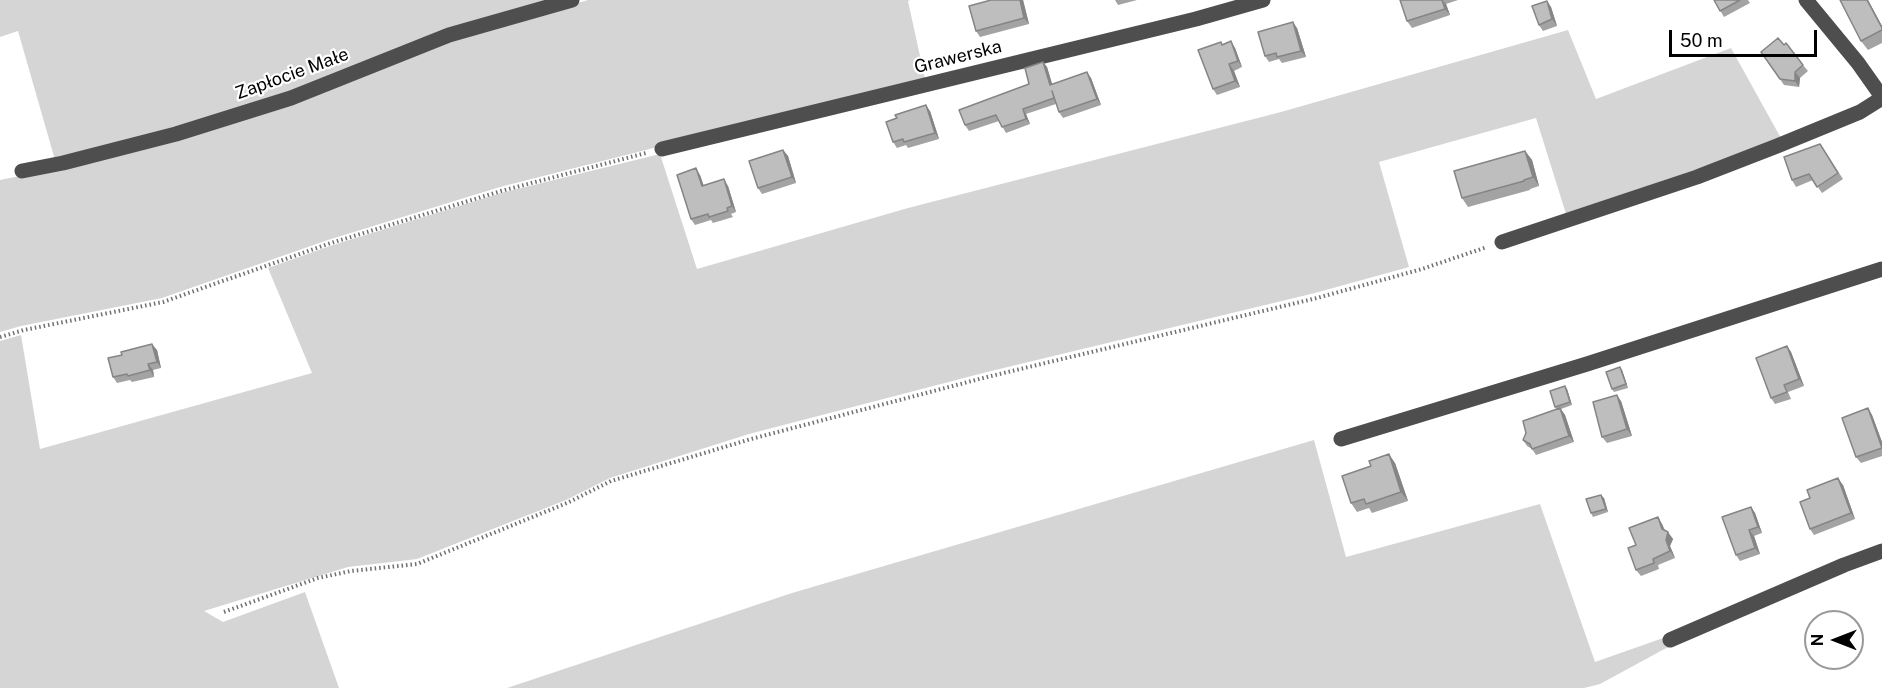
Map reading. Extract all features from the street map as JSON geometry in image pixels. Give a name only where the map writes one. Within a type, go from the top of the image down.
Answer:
[{"type":"street","name":"Zapłocie Małe","points":[[22,171],[176,134],[291,98],[449,35],[572,0]]},
{"type":"street","name":"Grawerska","points":[[662,149],[1196,19],[1263,0]]},
{"type":"street","points":[[1502,242],[1696,177],[1860,112],[1882,98],[1858,63],[1806,0]]},
{"type":"street","points":[[1341,439],[1576,368],[1882,269]]},
{"type":"street","points":[[1670,640],[1844,565],[1882,551]]},
{"type":"path","points":[[0,337],[24,330],[163,302],[331,243],[489,194],[662,149]]},
{"type":"path","points":[[224,612],[318,579],[351,571],[417,564],[567,503],[611,481],[751,439],[987,377],[1317,298],[1422,269],[1502,242]]},
{"type":"shaded area","points":[[0,0],[557,0],[174,130],[55,160],[18,31],[0,37]]},
{"type":"shaded area","points":[[588,0],[910,0],[908,1],[925,79],[500,187],[328,240],[162,298],[0,332],[0,180],[64,167],[450,39]]},
{"type":"shaded area","points":[[1568,30],[1596,99],[1731,48],[1782,140],[1566,214],[1536,118],[1379,162],[1409,267],[1315,293],[987,372],[749,434],[610,478],[566,500],[417,559],[348,567],[204,611],[223,622],[305,592],[339,688],[0,688],[0,341],[21,335],[40,449],[312,373],[268,268],[330,246],[501,193],[660,154],[697,269],[908,208],[1281,112]]},
{"type":"shaded area","points":[[1314,440],[1346,557],[1540,504],[1595,662],[1666,637],[1670,646],[1600,684],[1584,688],[507,688],[792,593]]},
{"type":"building","points":[[991,0],[1020,0],[1024,18],[976,31],[969,6]]},
{"type":"building","points":[[1400,0],[1442,0],[1445,9],[1407,21]]},
{"type":"building","points":[[1714,0],[1740,0],[1720,11]]},
{"type":"building","points":[[1840,0],[1867,0],[1882,30],[1861,41]]},
{"type":"building","points":[[1547,1],[1552,19],[1539,25],[1532,6]]},
{"type":"building","points":[[1293,22],[1301,51],[1277,57],[1276,53],[1265,56],[1258,32]]},
{"type":"building","points":[[1778,38],[1784,45],[1786,43],[1803,65],[1795,72],[1795,81],[1780,79],[1761,52]]},
{"type":"building","points":[[1231,41],[1238,61],[1229,64],[1235,81],[1213,89],[1198,50]]},
{"type":"building","points":[[1043,62],[1050,85],[1087,72],[1097,99],[1059,112],[1052,91],[1054,98],[1023,109],[1026,119],[1002,127],[996,115],[965,125],[959,110],[1029,84],[1025,68]]},
{"type":"building","points":[[926,105],[935,133],[904,142],[903,139],[893,142],[886,122],[897,118],[895,115]]},
{"type":"building","points":[[1820,144],[1838,173],[1817,187],[1809,174],[1792,180],[1784,157]]},
{"type":"building","points":[[783,150],[792,177],[758,188],[749,161]]},
{"type":"building","points":[[1525,151],[1533,177],[1462,198],[1454,171]]},
{"type":"building","points":[[696,168],[702,186],[724,179],[732,206],[727,208],[728,211],[709,217],[708,214],[691,219],[677,175]]},
{"type":"building","points":[[152,344],[157,362],[148,364],[150,370],[128,376],[127,374],[113,377],[108,358]]},
{"type":"building","points":[[1787,346],[1799,379],[1784,385],[1787,392],[1771,398],[1756,358]]},
{"type":"building","points":[[1620,367],[1626,384],[1612,389],[1606,372]]},
{"type":"building","points":[[1565,386],[1570,402],[1555,407],[1550,391]]},
{"type":"building","points":[[1617,395],[1627,429],[1602,437],[1593,402]]},
{"type":"building","points":[[1560,408],[1569,436],[1532,449],[1530,444],[1523,440],[1526,433],[1523,421]]},
{"type":"building","points":[[1868,408],[1882,448],[1856,457],[1842,418]]},
{"type":"building","points":[[1389,454],[1401,492],[1366,504],[1364,499],[1351,503],[1342,476],[1371,466],[1369,461]]},
{"type":"building","points":[[1838,478],[1851,513],[1810,529],[1800,502],[1810,498],[1807,490]]},
{"type":"building","points":[[1601,495],[1606,509],[1591,513],[1586,499]]},
{"type":"building","points":[[1751,507],[1758,527],[1749,530],[1755,548],[1736,555],[1722,517]]},
{"type":"building","points":[[1658,517],[1662,529],[1668,532],[1666,540],[1670,551],[1653,559],[1654,563],[1636,570],[1628,548],[1636,545],[1629,528]]}]
